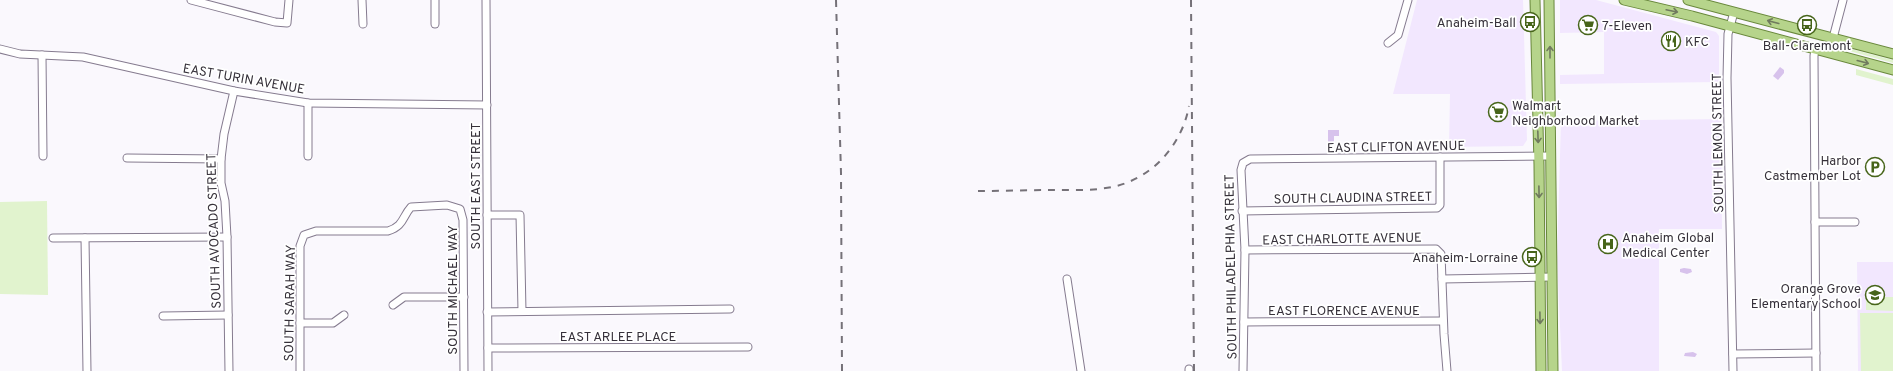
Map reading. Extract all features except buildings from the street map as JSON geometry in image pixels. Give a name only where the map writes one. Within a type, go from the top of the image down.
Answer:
[{"type":"main road","points":[[1535,0],[1539,157],[1541,371]]},
{"type":"main road","points":[[1549,0],[1553,371]]},
{"type":"main road","points":[[1624,0],[1730,26],[1893,70]]},
{"type":"main road","points":[[1688,0],[1893,54]]},
{"type":"main road","points":[[1540,226],[1545,233],[1546,250],[1548,253],[1552,254]]},
{"type":"street","points":[[191,0],[275,22],[287,23],[290,0]]},
{"type":"street","points":[[362,0],[362,24]]},
{"type":"street","points":[[435,0],[435,24]]},
{"type":"street","name":"SOUTH EAST STREET","points":[[486,0],[488,371]]},
{"type":"street","points":[[1388,43],[1398,35],[1408,0]]},
{"type":"street","points":[[1833,38],[1844,0]]},
{"type":"street","name":"SOUTH LEMON STREET","points":[[1732,371],[1727,78],[1728,38],[1734,12]]},
{"type":"street","name":"EAST TURIN AVENUE","points":[[0,49],[20,54],[83,57],[234,91],[308,103],[487,105]]},
{"type":"street","points":[[1815,49],[1816,371]]},
{"type":"street","points":[[42,55],[43,156]]},
{"type":"street","name":"SOUTH AVOCADO STREET","points":[[229,371],[227,237],[225,201],[221,183],[221,159],[224,134],[234,91]]},
{"type":"street","points":[[308,103],[308,156]]},
{"type":"street","name":"EAST CLIFTON AVENUE","points":[[1242,163],[1250,159],[1550,156]]},
{"type":"street","name":"SOUTH CLAUDINA STREET","points":[[1242,211],[1437,208],[1440,205],[1440,157]]},
{"type":"street","points":[[127,158],[221,159]]},
{"type":"street","name":"SOUTH PHILADELPHIA STREET","points":[[1242,163],[1242,211],[1245,250],[1243,371]]},
{"type":"street","name":"SOUTH MICHAEL WAY","points":[[301,233],[316,231],[398,232],[411,207],[447,205],[460,209],[463,220],[464,371]]},
{"type":"street","points":[[487,215],[520,215],[522,311]]},
{"type":"street","points":[[1815,222],[1855,222]]},
{"type":"street","name":"SOUTH SARAH WAY","points":[[300,371],[301,233]]},
{"type":"street","points":[[52,238],[227,237]]},
{"type":"street","points":[[85,238],[87,371]]},
{"type":"street","name":"EAST CHARLOTTE AVENUE","points":[[1245,250],[1436,249],[1440,251],[1441,254],[1442,279]]},
{"type":"street","points":[[1447,371],[1443,321],[1442,279],[1552,277]]},
{"type":"street","points":[[1067,279],[1081,371]]},
{"type":"street","points":[[393,305],[404,297],[464,297]]},
{"type":"street","points":[[487,312],[730,309]]},
{"type":"street","points":[[163,316],[228,315]]},
{"type":"street","points":[[300,323],[332,323],[344,315]]},
{"type":"street","name":"EAST FLORENCE AVENUE","points":[[1244,322],[1443,321]]},
{"type":"street","name":"EAST ARLEE PLACE","points":[[488,348],[748,347]]},
{"type":"street","points":[[1732,354],[1816,353]]},
{"type":"shaded area","points":[[1417,0],[1523,0],[1527,140],[1523,146],[1449,147],[1450,94],[1393,94]]},
{"type":"shaded area","points":[[1560,0],[1596,0],[1716,32],[1719,36],[1719,82],[1560,84],[1560,75],[1604,74],[1604,32],[1560,33]]},
{"type":"shaded area","points":[[1780,67],[1784,70],[1784,73],[1778,80],[1773,76]]},
{"type":"shaded area","name":"Anaheim Global Medical Center","points":[[1721,119],[1722,229],[1659,229],[1659,371],[1562,371],[1557,259],[1561,121]]},
{"type":"shaded area","points":[[1328,130],[1339,130],[1339,136],[1334,136],[1334,142],[1328,142]]},
{"type":"shaded area","name":"Orange Grove Elementary School","points":[[1857,262],[1893,262],[1893,371],[1858,371]]},
{"type":"shaded area","points":[[1680,269],[1691,269],[1692,272],[1687,274],[1680,272]]},
{"type":"shaded area","points":[[1693,352],[1697,354],[1695,357],[1684,356],[1685,353]]},
{"type":"green space","points":[[1820,43],[1832,44],[1893,60],[1893,63]]},
{"type":"green space","points":[[1856,69],[1893,79],[1893,85],[1856,75]]},
{"type":"green space","points":[[47,201],[48,295],[0,294],[0,202]]},
{"type":"green space","points":[[1866,297],[1893,297],[1893,311],[1866,310]]},
{"type":"green space","points":[[1860,313],[1893,313],[1893,371],[1861,371]]},
{"type":"railway","points":[[836,0],[841,173],[842,371]]},
{"type":"railway","points":[[1191,0],[1194,371]]},
{"type":"railway","points":[[978,191],[1089,190],[1112,187],[1127,183],[1152,168],[1172,147],[1180,134],[1189,106]]},
{"type":"place","name":"Anaheim-Ball","points":[[1530,22]]},
{"type":"place","name":"7-Eleven","points":[[1588,25]]},
{"type":"place","name":"Ball-Claremont","points":[[1807,25]]},
{"type":"place","name":"KFC","points":[[1671,41]]},
{"type":"place","name":"Walmart Neighborhood Market","points":[[1498,112]]},
{"type":"place","name":"Harbor Castmember Lot","points":[[1875,167]]},
{"type":"place","name":"Anaheim Global Medical Center","points":[[1608,244]]},
{"type":"place","name":"Anaheim-Lorraine","points":[[1532,257]]},
{"type":"place","name":"Orange Grove Elementary School","points":[[1875,295]]}]
